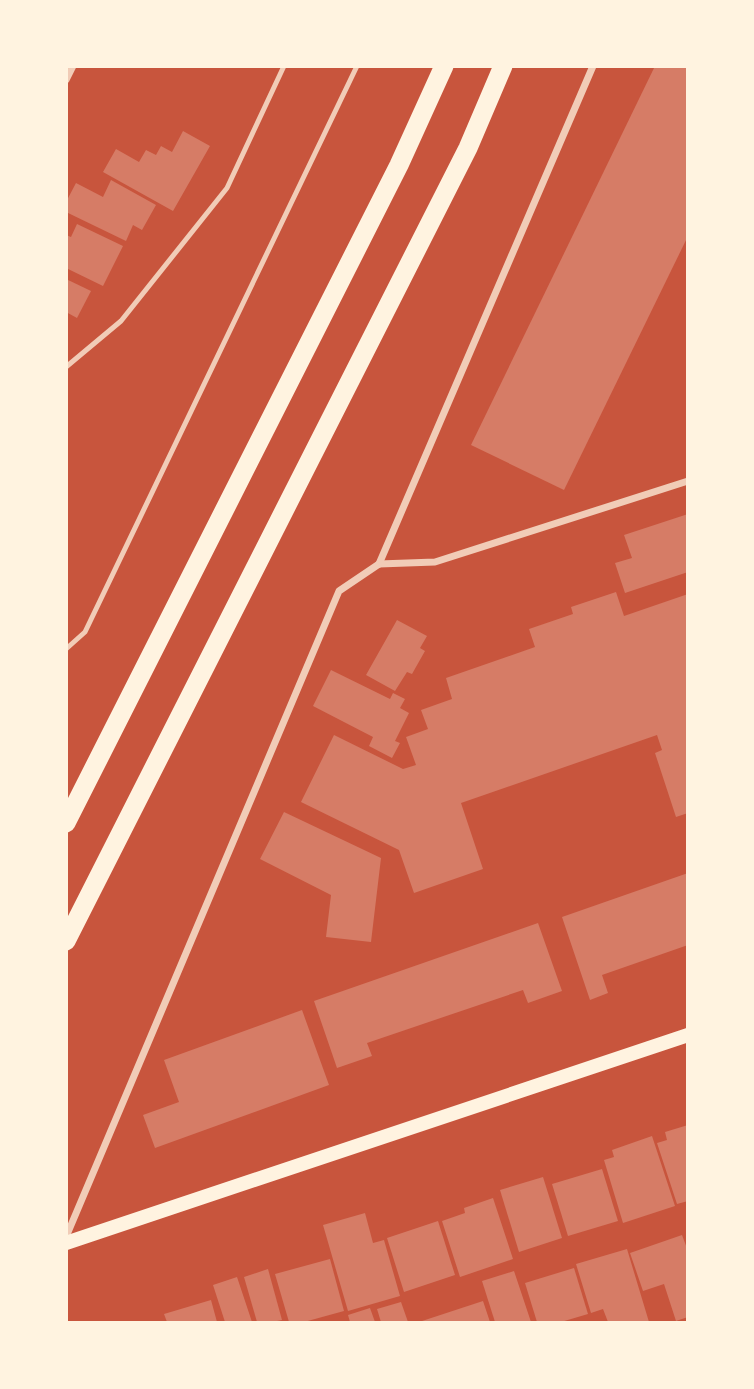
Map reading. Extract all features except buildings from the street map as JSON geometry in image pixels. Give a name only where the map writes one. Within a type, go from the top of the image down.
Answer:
[{"type":"highway","points":[[66,823],[399,165],[444,66]]},
{"type":"highway","points":[[66,941],[468,148],[503,66]]},
{"type":"main road","points":[[66,1243],[688,1035]]},
{"type":"street","points":[[66,80],[73,66]]},
{"type":"street","points":[[379,564],[593,66]]},
{"type":"street","points":[[66,1237],[339,590],[379,564],[435,562],[688,481]]},
{"type":"lane","points":[[66,367],[121,321],[227,188],[284,66]]},
{"type":"lane","points":[[66,649],[85,632],[357,66]]}]
